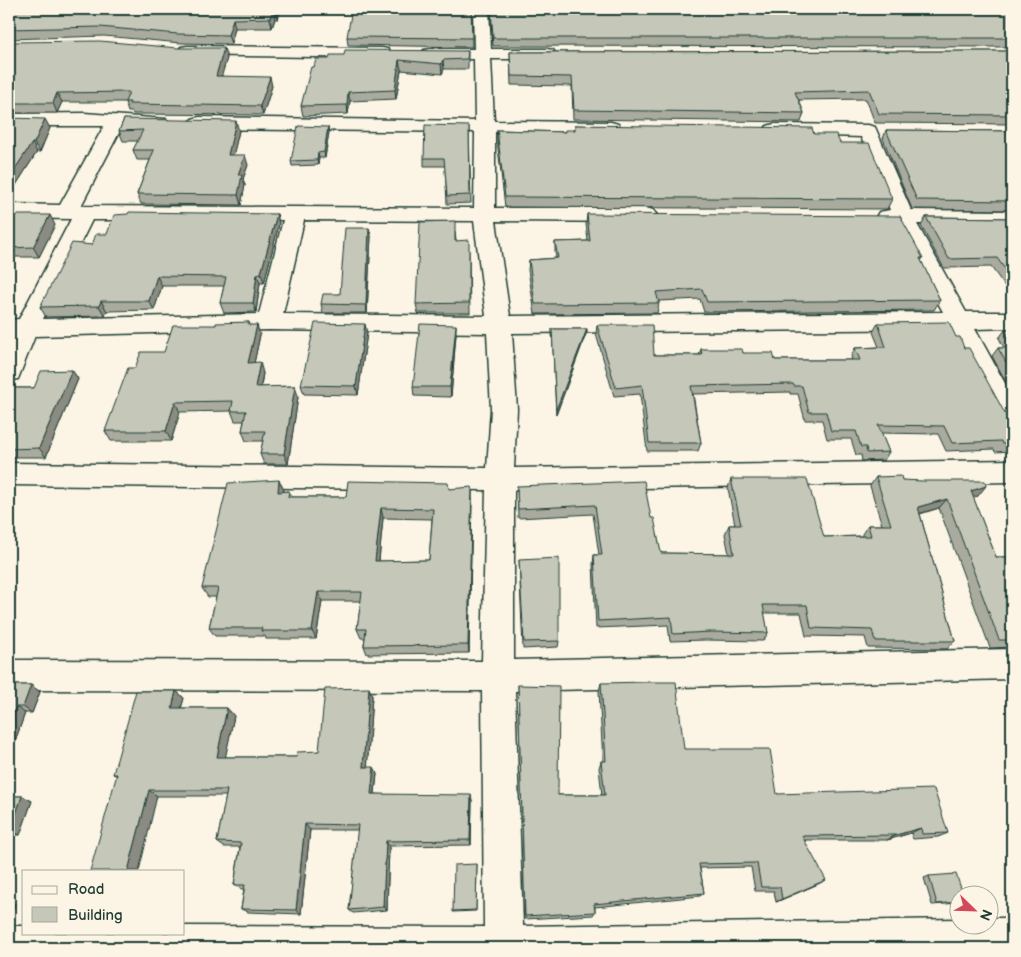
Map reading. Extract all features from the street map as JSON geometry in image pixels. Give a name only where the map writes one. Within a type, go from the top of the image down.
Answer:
[{"type":"street","points":[[481,9],[485,126],[484,213],[498,325],[504,409],[500,479],[498,676],[504,947]]},
{"type":"street","points":[[172,50],[396,53]]},
{"type":"street","points":[[415,54],[563,54]]},
{"type":"street","points":[[9,120],[632,128]]},
{"type":"street","points":[[9,372],[17,328],[76,212],[116,121]]},
{"type":"street","points":[[760,130],[877,131],[903,217],[1012,419]]},
{"type":"street","points":[[9,211],[664,215]]},
{"type":"street","points":[[269,322],[295,212]]},
{"type":"street","points":[[863,217],[1012,218]]},
{"type":"street","points":[[17,328],[269,322],[498,325],[1012,320]]},
{"type":"street","points":[[9,474],[500,479],[1012,471]]},
{"type":"street","points":[[9,675],[498,676],[1012,664]]},
{"type":"street","points":[[9,945],[504,947],[1012,937]]},
{"type":"building","points":[[9,9],[276,10],[273,10],[270,18],[233,19],[228,35],[178,34],[100,27],[9,29]]},
{"type":"building","points":[[352,9],[471,9],[472,38],[347,37]]},
{"type":"building","points":[[491,9],[1012,9],[1012,38],[493,38]]},
{"type":"building","points":[[100,41],[178,48],[224,48],[216,76],[270,77],[260,106],[129,104],[130,102],[125,102],[129,92],[57,93],[53,103],[9,103],[9,42]]},
{"type":"building","points":[[345,50],[468,51],[467,59],[443,60],[441,64],[399,60],[395,90],[348,92],[347,105],[301,106],[311,67],[314,67],[316,59],[329,59],[330,55],[344,55]]},
{"type":"building","points":[[1012,51],[1012,115],[879,114],[869,90],[795,92],[804,113],[574,110],[572,77],[511,76],[510,52]]},
{"type":"building","points":[[9,118],[45,119],[34,143],[32,143],[9,178]]},
{"type":"building","points":[[124,119],[236,121],[228,155],[245,155],[238,175],[242,175],[238,195],[137,194],[154,150],[133,150],[143,130],[119,131]]},
{"type":"building","points":[[425,125],[469,126],[470,195],[447,196],[444,158],[424,158]]},
{"type":"building","points":[[575,125],[812,128],[814,134],[836,134],[840,143],[869,143],[892,199],[505,197],[497,130],[565,132],[565,130],[575,130]]},
{"type":"building","points":[[298,126],[328,127],[324,152],[318,153],[317,160],[291,161]]},
{"type":"building","points":[[886,130],[1012,131],[1012,201],[917,200]]},
{"type":"building","points":[[129,212],[277,214],[261,273],[257,274],[253,303],[220,303],[226,277],[157,276],[149,301],[101,301],[99,306],[40,307],[72,243],[92,245],[96,234],[107,234],[114,215],[128,214]]},
{"type":"building","points":[[587,214],[900,216],[923,258],[920,258],[940,300],[707,302],[702,289],[656,292],[659,303],[535,304],[529,260],[558,258],[555,242],[590,241]]},
{"type":"building","points":[[9,215],[50,215],[33,247],[9,248]]},
{"type":"building","points":[[926,217],[1012,218],[1012,279],[997,258],[949,259]]},
{"type":"building","points":[[455,221],[455,241],[469,240],[469,303],[416,304],[420,222]]},
{"type":"building","points":[[345,228],[369,228],[366,305],[321,304],[323,294],[340,294]]},
{"type":"building","points":[[249,322],[249,325],[257,325],[248,363],[260,362],[255,387],[295,386],[284,454],[260,454],[265,431],[242,431],[246,411],[231,411],[233,401],[175,402],[166,431],[105,431],[128,368],[135,368],[141,352],[164,352],[173,325],[216,325],[216,323]]},
{"type":"building","points":[[949,322],[956,337],[960,337],[964,348],[969,348],[1008,419],[1012,420],[1012,444],[1002,444],[1001,441],[952,443],[944,426],[878,425],[889,452],[867,453],[866,447],[861,447],[856,431],[831,431],[826,412],[809,412],[802,386],[794,386],[793,384],[691,386],[701,443],[649,443],[642,385],[616,388],[597,325],[652,325],[654,355],[702,355],[701,349],[742,349],[743,353],[773,353],[775,360],[860,360],[855,348],[886,347],[878,323]]},
{"type":"building","points":[[315,323],[365,324],[356,386],[301,385]]},
{"type":"building","points":[[420,324],[456,325],[450,387],[413,387]]},
{"type":"building","points":[[552,329],[587,329],[556,410]]},
{"type":"building","points":[[1005,330],[1012,330],[1012,344]]},
{"type":"building","points":[[998,348],[1012,348],[1012,373]]},
{"type":"building","points":[[72,370],[39,448],[9,449],[9,388],[34,388],[41,371]]},
{"type":"building","points":[[901,476],[902,480],[985,481],[986,486],[971,491],[996,557],[1012,557],[1012,640],[999,640],[947,499],[918,507],[955,641],[875,641],[872,630],[811,628],[807,605],[763,605],[768,633],[710,632],[673,634],[671,617],[598,621],[594,555],[602,555],[595,505],[518,509],[517,486],[644,481],[651,518],[654,518],[661,553],[734,554],[729,525],[741,525],[731,479],[807,479],[824,537],[871,536],[868,525],[891,525],[876,477]]},
{"type":"building","points":[[279,480],[278,492],[289,491],[288,497],[346,497],[348,481],[448,483],[449,489],[472,487],[468,645],[364,646],[366,629],[357,629],[362,592],[318,592],[312,631],[261,631],[262,628],[209,628],[218,588],[202,588],[228,483]],"holes":[[[381,508],[433,509],[429,560],[375,561]]]},
{"type":"building","points":[[559,558],[559,641],[524,642],[519,560]]},
{"type":"building","points":[[676,682],[684,749],[770,749],[777,794],[934,789],[948,833],[922,834],[921,828],[896,835],[802,836],[826,880],[782,899],[780,887],[761,887],[757,863],[699,864],[704,893],[594,904],[595,912],[525,916],[518,685],[559,686],[558,795],[605,795],[601,761],[606,761],[601,683]]},
{"type":"building","points":[[9,685],[31,685],[23,707],[16,707],[9,726]]},
{"type":"building","points":[[369,688],[363,767],[374,767],[371,794],[471,795],[470,840],[386,841],[383,907],[349,910],[358,825],[305,824],[296,910],[241,909],[245,885],[234,885],[241,843],[217,842],[227,790],[149,790],[128,870],[90,870],[117,774],[113,774],[136,691],[176,691],[172,708],[227,708],[217,757],[296,757],[297,752],[319,751],[325,689]]},
{"type":"building","points":[[9,796],[22,796],[10,831],[9,831]]},
{"type":"building","points":[[477,864],[476,910],[453,911],[454,865]]},
{"type":"building","points":[[956,874],[960,884],[948,884],[948,903],[937,904],[929,876]]}]
